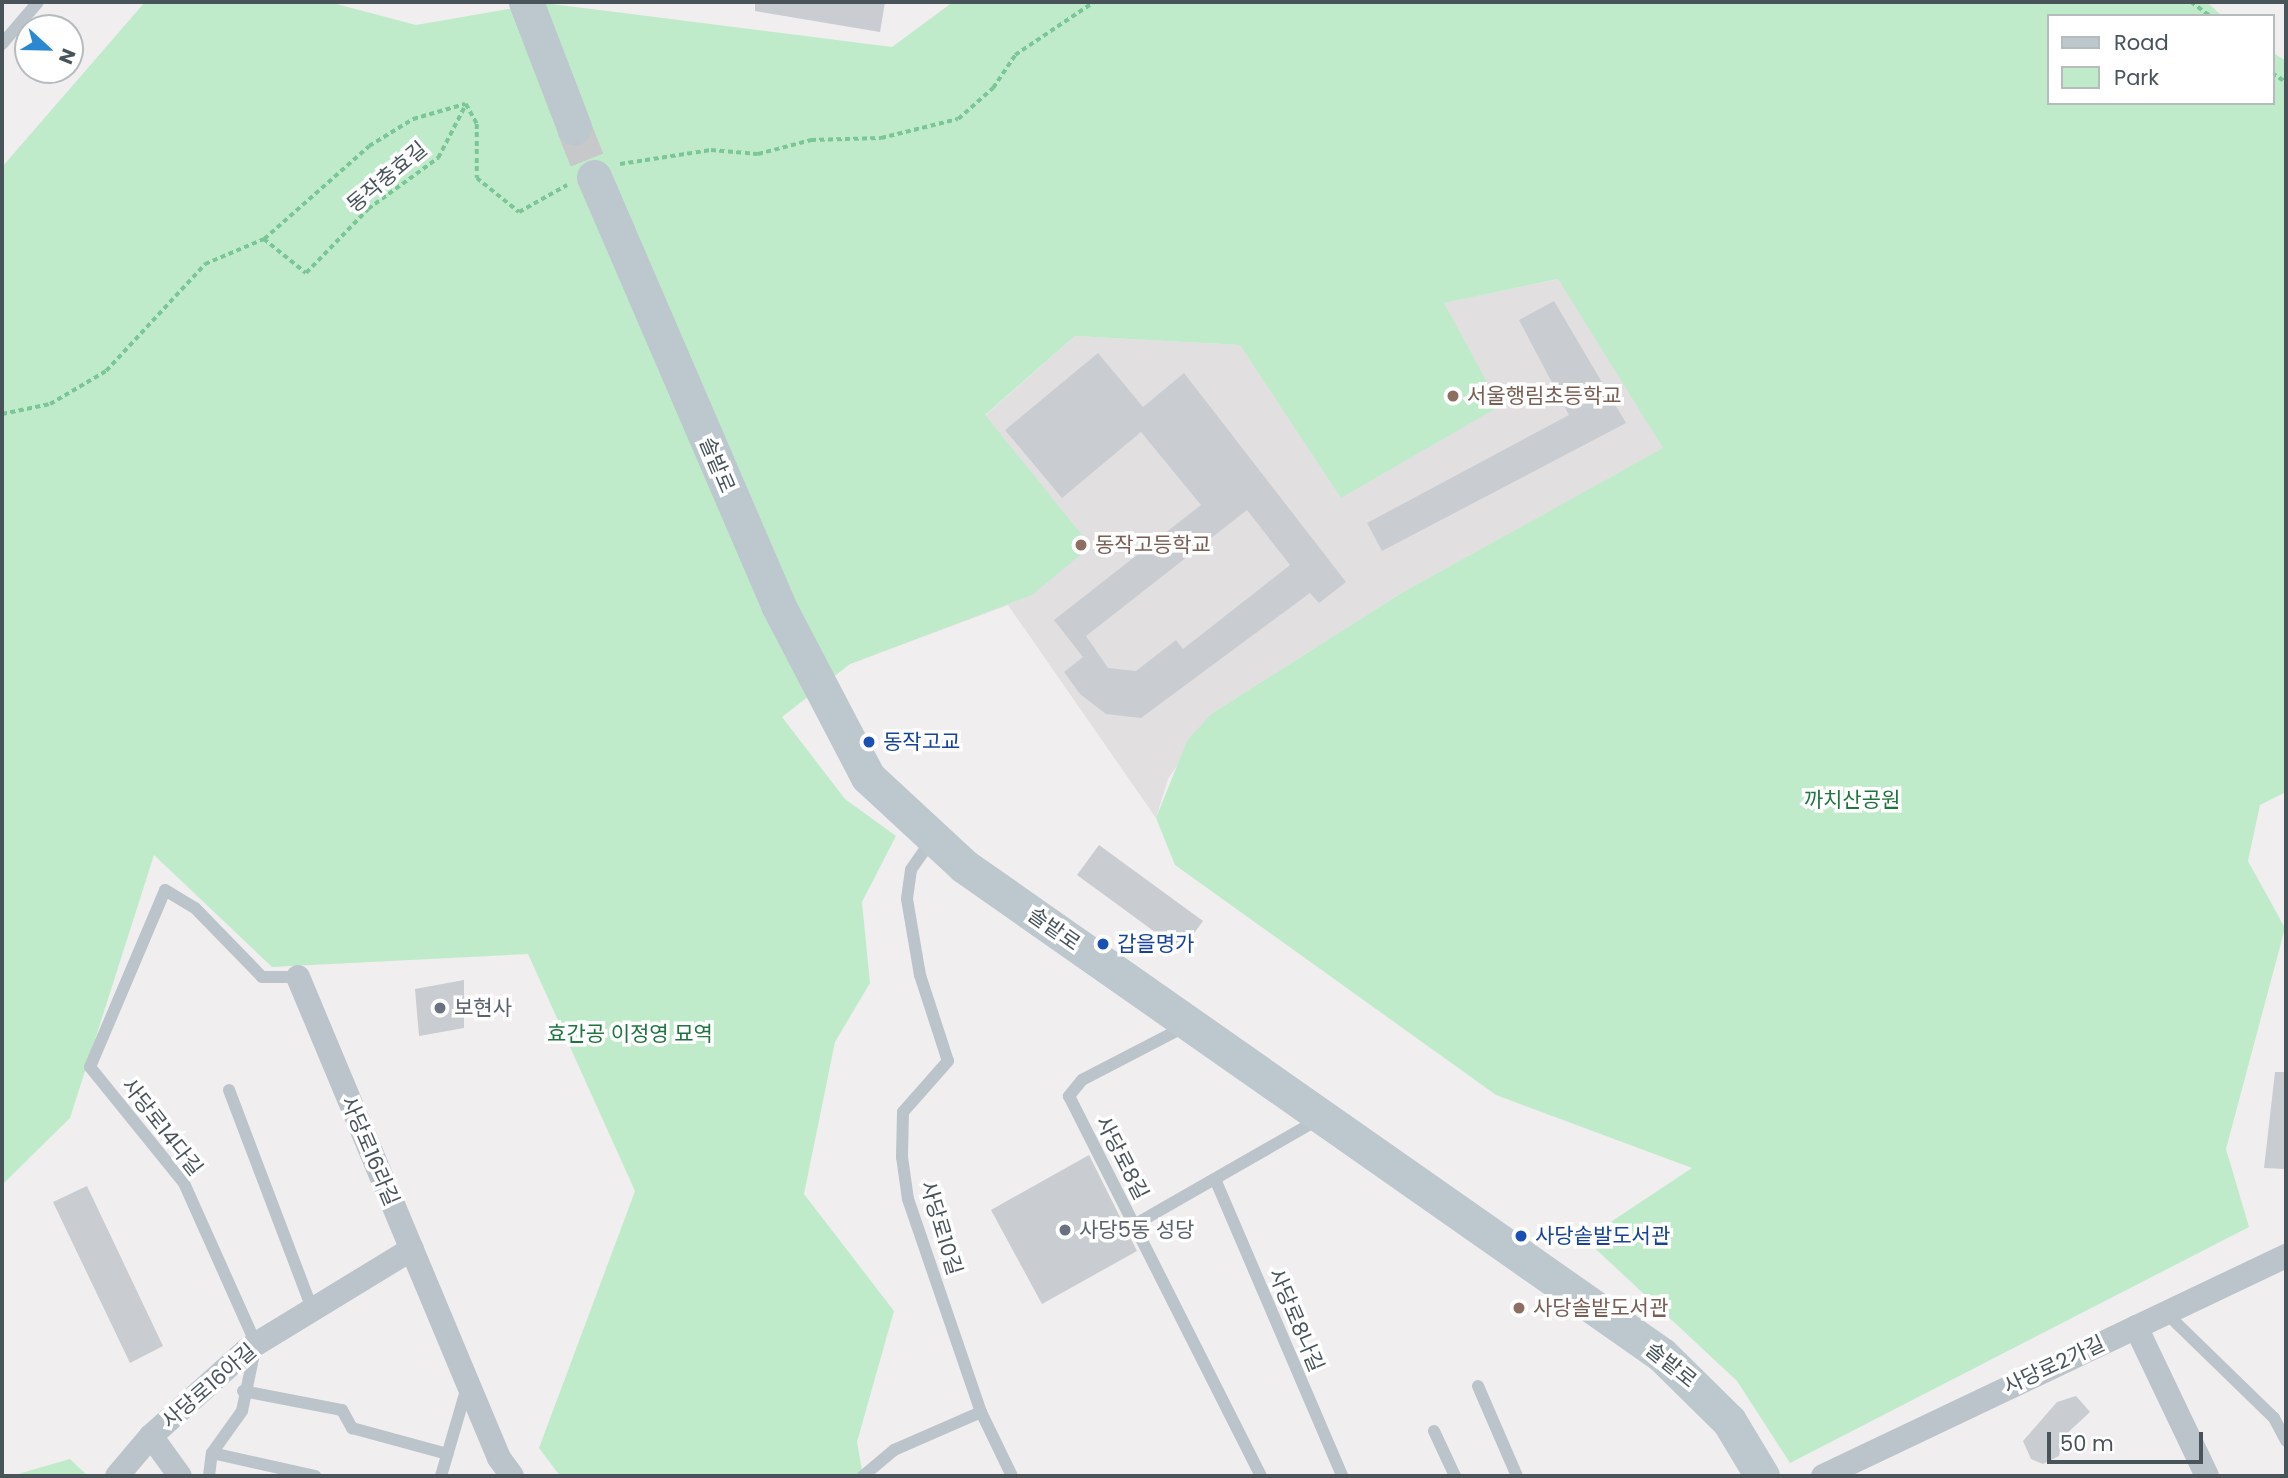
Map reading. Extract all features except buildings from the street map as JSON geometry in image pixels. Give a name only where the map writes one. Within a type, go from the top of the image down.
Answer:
[{"type":"street","points":[[526,2],[574,127]]},
{"type":"street","name":"솔밭로","points":[[593,175],[823,701],[868,777],[932,840],[1662,1355],[1729,1421],[1762,1476]]},
{"type":"street","name":"사당로16라길","points":[[298,977],[468,1383],[512,1476]]},
{"type":"street","name":"사당로16아길","points":[[117,1476],[151,1436],[256,1345],[412,1249]]},
{"type":"street","name":"사당로2가길","points":[[1824,1476],[2286,1256]]},
{"type":"street","points":[[2136,1327],[2207,1476]]},
{"type":"street","points":[[151,1436],[180,1476]]},
{"type":"lane","points":[[2,44],[38,2]]},
{"type":"lane","name":"사당로10길","points":[[932,840],[911,870],[907,899],[920,975],[948,1061],[903,1112],[902,1157],[908,1199],[981,1412],[1012,1476]]},
{"type":"lane","name":"사당로16라길","points":[[165,890],[195,908],[262,977],[298,977]]},
{"type":"lane","name":"사당로14다길","points":[[165,890],[90,1067],[184,1183],[256,1345]]},
{"type":"lane","name":"사당로8길","points":[[1190,1024],[1082,1080],[1069,1096],[1261,1476]]},
{"type":"lane","points":[[229,1090],[313,1311]]},
{"type":"lane","points":[[1134,1225],[1323,1118]]},
{"type":"lane","name":"사당로8나길","points":[[1215,1179],[1342,1476]]},
{"type":"lane","points":[[2166,1312],[2274,1418],[2286,1441]]},
{"type":"lane","points":[[209,1476],[212,1453],[242,1411],[243,1391],[256,1345]]},
{"type":"lane","points":[[441,1476],[468,1383]]},
{"type":"lane","points":[[1478,1386],[1517,1476]]},
{"type":"lane","points":[[243,1391],[342,1410],[352,1428],[448,1454]]},
{"type":"lane","points":[[863,1476],[894,1450],[981,1412]]},
{"type":"lane","points":[[1434,1431],[1455,1476]]},
{"type":"lane","points":[[212,1453],[315,1476]]},
{"type":"path","points":[[2,414],[50,404],[106,371],[205,264],[264,239],[369,146],[413,119],[466,104],[477,124],[477,178],[519,212],[593,175],[711,150],[758,154],[811,140],[881,138],[958,119],[993,88],[1015,55],[1094,2]]},
{"type":"path","points":[[2191,2],[2207,14]]},
{"type":"path","name":"동작충효길","points":[[264,239],[306,273],[368,209],[438,158],[466,104]]},
{"type":"shaded area","name":"동작고등학교","points":[[1559,279],[1664,448],[1403,592],[1211,714],[1168,779],[1156,818],[1008,605],[850,664],[963,435],[1075,336],[1240,345]]},
{"type":"green space","name":"까치산공원","points":[[145,2],[329,2],[416,25],[544,3],[892,47],[953,2],[2207,2],[2220,14],[2046,14],[2046,105],[2274,105],[2274,53],[2286,61],[2286,792],[2260,805],[2248,861],[2285,928],[2226,1149],[2249,1227],[1790,1463],[1737,1381],[1585,1239],[1692,1168],[1496,1095],[1175,865],[1156,818],[1187,741],[1211,714],[1403,592],[1663,448],[1558,279],[1444,303],[1500,406],[1341,498],[1240,345],[1075,336],[985,415],[1091,546],[1032,595],[850,664],[782,717],[845,799],[896,836],[862,902],[870,983],[835,1042],[804,1194],[894,1311],[857,1442],[863,1476],[560,1476],[539,1448],[635,1191],[528,954],[272,967],[154,855],[70,1118],[2,1185],[2,167],[74,84],[84,84],[84,72]]},
{"type":"green space","points":[[70,1459],[88,1476],[11,1476]]},
{"type":"tunnel","points":[[574,127],[594,177]]},
{"type":"place","name":"서울행림초등학교","points":[[1453,396]]},
{"type":"place","name":"동작고등학교","points":[[1081,545]]},
{"type":"place","name":"동작고교","points":[[869,742]]},
{"type":"place","name":"갑을명가","points":[[1103,944]]},
{"type":"place","name":"보현사","points":[[440,1008]]},
{"type":"place","name":"사당5동 성당","points":[[1065,1230]]},
{"type":"place","name":"사당솥발도서관","points":[[1521,1236]]},
{"type":"place","name":"사당솔밭도서관","points":[[1519,1308]]},
{"type":"park label","name":"효간공 이정영 묘역","points":[[630,1034]]}]
